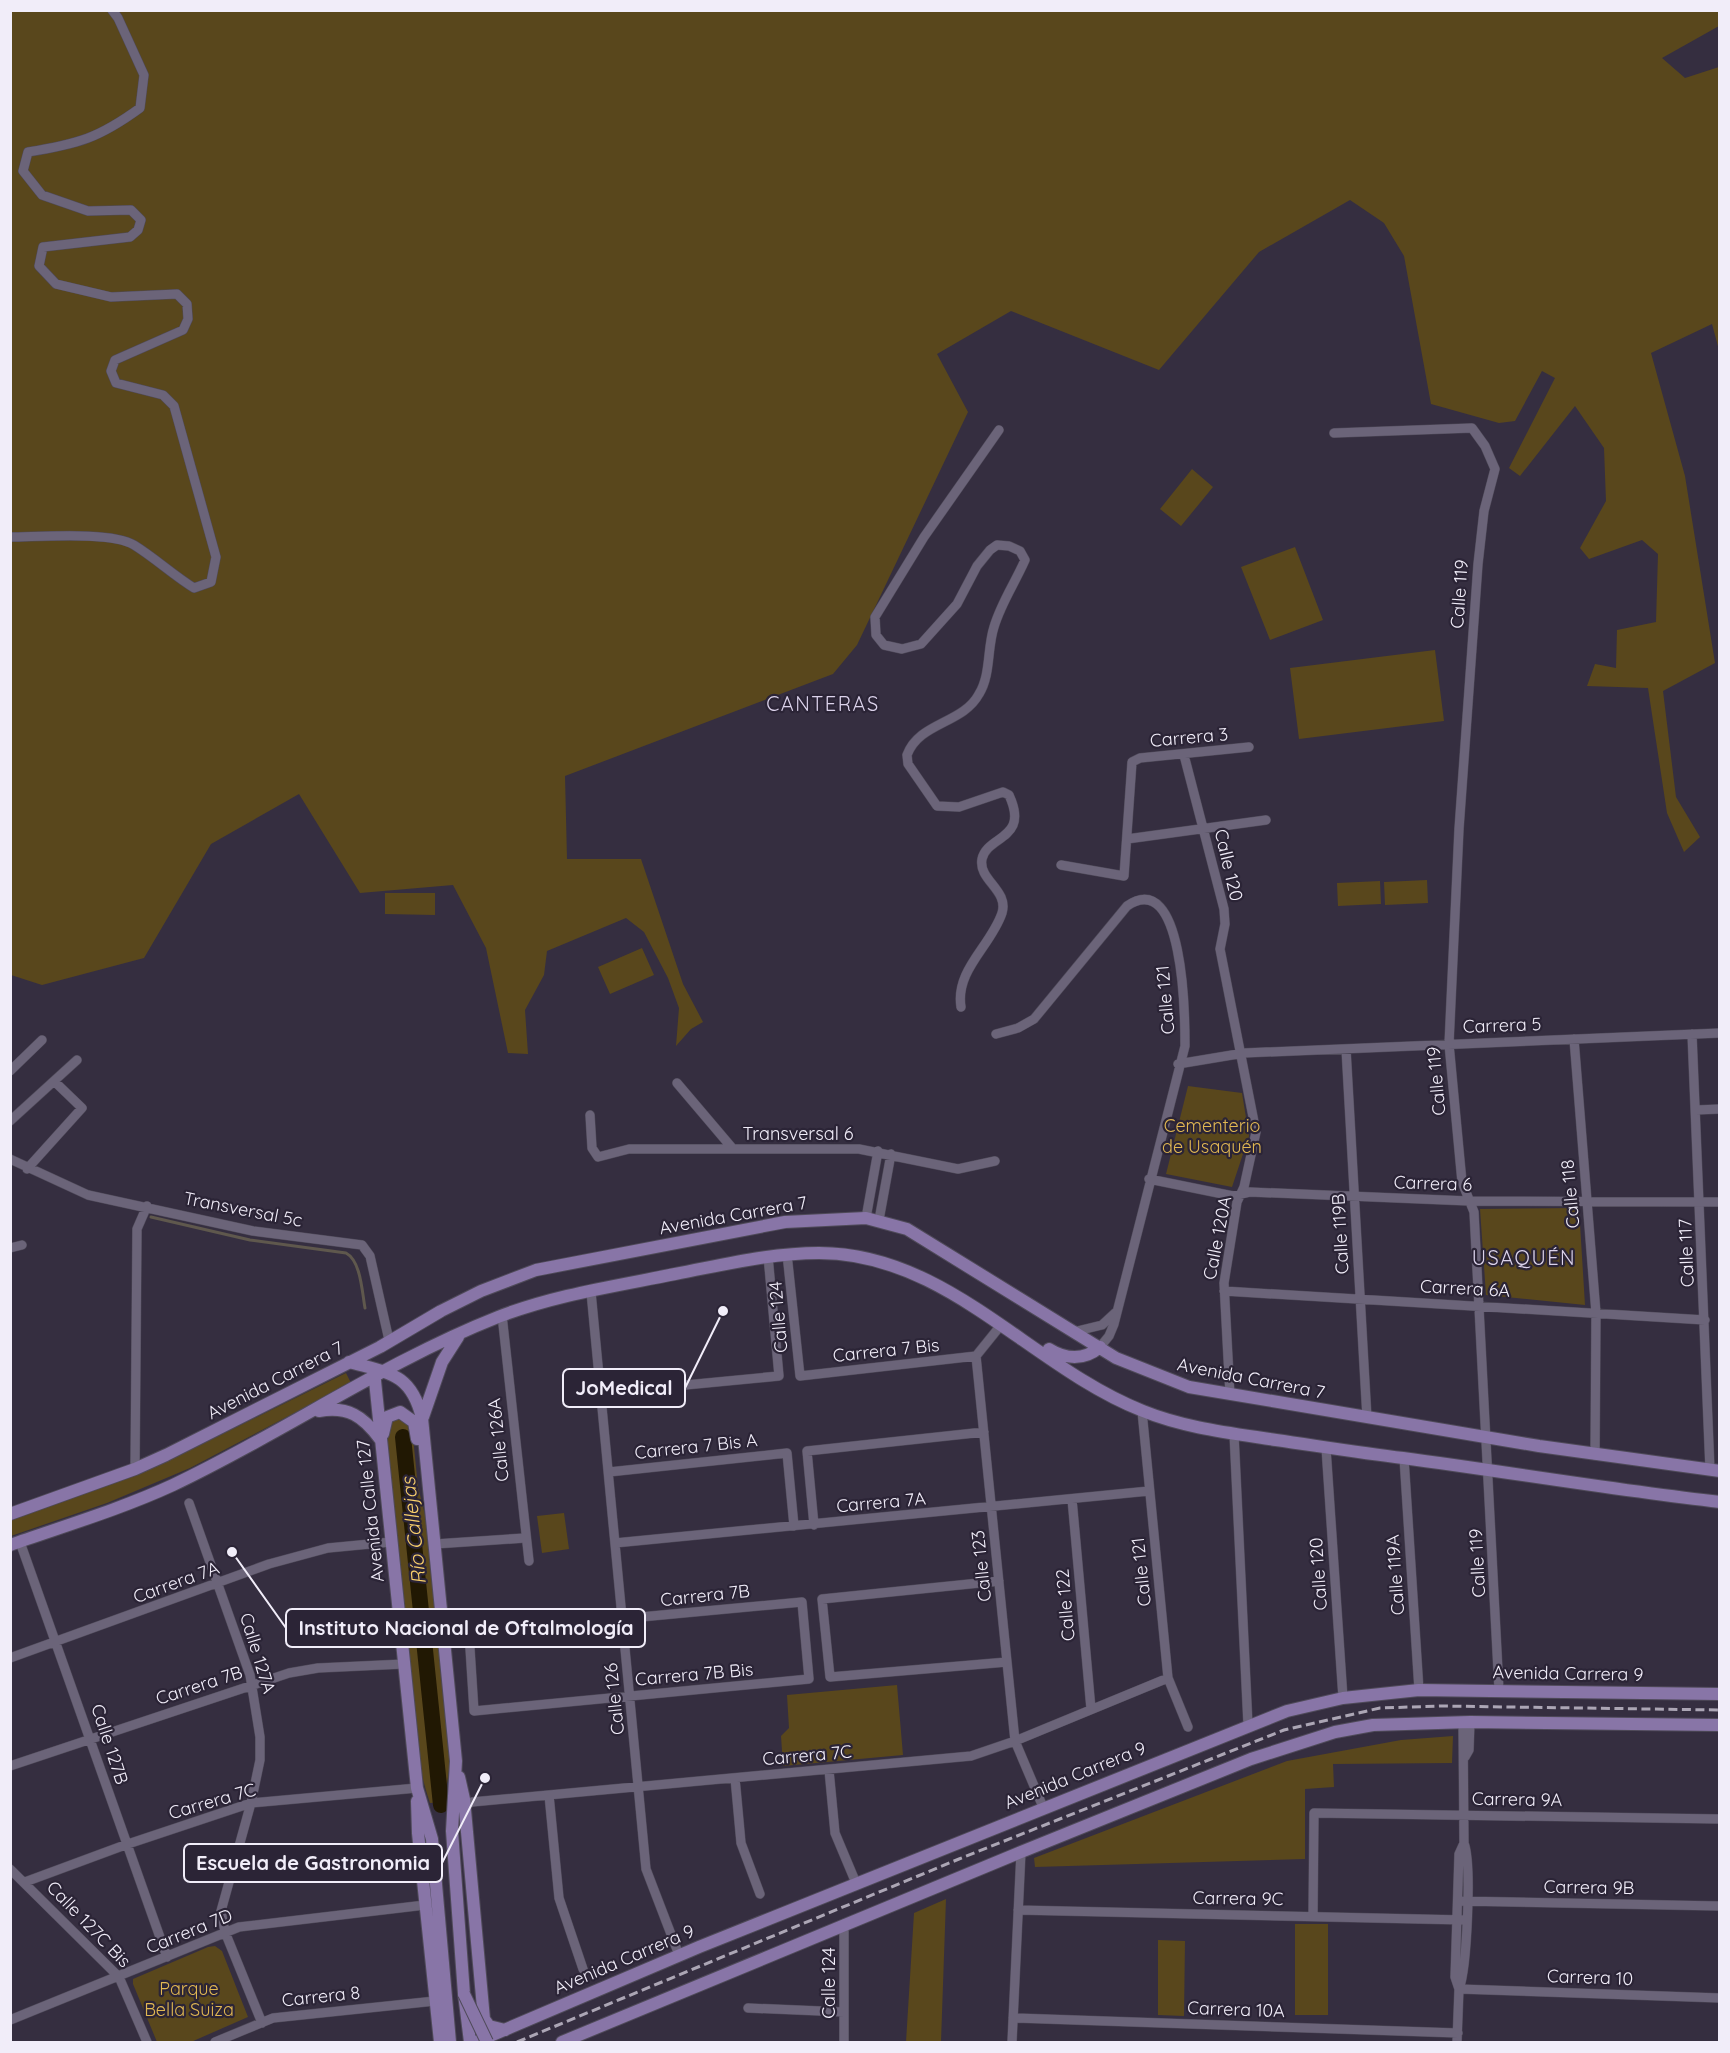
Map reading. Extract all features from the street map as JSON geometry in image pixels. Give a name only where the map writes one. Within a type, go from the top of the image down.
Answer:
[{"type":"main road","name":"Avenida Carrera 7","points":[[10,1514],[135,1470],[349,1362],[481,1291],[536,1270],[776,1223],[872,1219],[907,1229],[935,1244],[1120,1360],[1168,1381],[1230,1395],[1367,1418],[1595,1455],[1715,1471]]},
{"type":"main road","points":[[15,1544],[172,1485],[378,1373],[502,1316],[591,1292],[787,1254],[845,1254],[886,1262],[917,1274],[1001,1325],[1068,1371],[1142,1411],[1234,1434],[1719,1502]]},
{"type":"main road","points":[[976,1310],[1012,1327],[1060,1356],[1078,1357],[1100,1347]]},
{"type":"main road","points":[[422,1418],[442,1362],[460,1334]]},
{"type":"main road","name":"Avenida Calle 127","points":[[385,1343],[378,1373],[381,1440],[417,1788],[432,1839],[450,2043]]},
{"type":"main road","points":[[349,1362],[404,1380],[412,1389],[422,1418],[456,1761],[464,1805],[484,2019],[489,2026],[505,2030]]},
{"type":"main road","points":[[309,1412],[331,1409],[354,1413],[368,1422],[381,1440]]},
{"type":"main road","points":[[384,1470],[385,1422],[391,1414],[400,1412],[414,1422],[422,1487],[432,1522]]},
{"type":"main road","name":"Avenida Carrera 9","points":[[476,2043],[679,1955],[1287,1711],[1342,1698],[1419,1690],[1719,1694]]},
{"type":"main road","points":[[562,2043],[1021,1852],[1251,1759],[1308,1740],[1373,1725],[1466,1722],[1719,1725]]},
{"type":"main road","points":[[456,1761],[452,1831],[464,1994],[471,2043]]},
{"type":"main road","points":[[417,1788],[418,1833],[440,2043]]},
{"type":"main road","points":[[464,1994],[487,2043]]},
{"type":"street","points":[[10,537],[88,536],[132,544],[166,571],[194,588],[211,582],[216,558],[174,406],[164,395],[116,383],[111,371],[115,360],[183,330],[188,319],[188,304],[177,294],[111,297],[56,284],[39,266],[43,247],[130,237],[138,230],[141,220],[131,210],[88,211],[42,195],[23,171],[28,152],[70,146],[109,131],[140,108],[144,75],[118,18],[112,10]]},
{"type":"street","name":"Calle 119","points":[[1334,433],[1472,428],[1485,446],[1495,469],[1484,511],[1477,571],[1459,830],[1449,1044],[1462,1182],[1474,1212],[1499,1690]]},
{"type":"street","points":[[961,1007],[959,992],[961,983],[999,920],[1004,905],[1002,896],[983,869],[984,854],[1005,837],[1010,829],[1015,808],[1009,795],[1003,792],[959,807],[938,806],[908,764],[907,755],[921,735],[958,714],[979,696],[984,685],[993,628],[1025,560],[1020,551],[1009,546],[998,545],[990,550],[977,566],[957,604],[921,644],[902,650],[884,645],[876,635],[875,618],[924,537],[999,430]]},
{"type":"street","name":"Carrera 3","points":[[1127,839],[1132,762],[1140,758],[1249,747]]},
{"type":"street","name":"Calle 120","points":[[1184,755],[1224,909],[1225,924],[1220,949],[1239,1054]]},
{"type":"street","points":[[1061,865],[1124,876],[1127,839],[1266,820]]},
{"type":"street","name":"Calle 121","points":[[996,1034],[1018,1028],[1034,1019],[1127,906],[1143,898],[1151,899],[1167,915],[1179,961],[1185,1012],[1185,1046],[1178,1064],[1109,1336],[1100,1347]]},
{"type":"street","name":"Carrera 5","points":[[1178,1064],[1239,1054],[1719,1033]]},
{"type":"street","name":"Calle 117","points":[[1692,1034],[1705,1320],[1715,1471]]},
{"type":"street","name":"Calle 118","points":[[1574,1038],[1596,1313],[1595,1455]]},
{"type":"street","points":[[10,1071],[42,1040]]},
{"type":"street","name":"Calle 119B","points":[[1346,1049],[1367,1418]]},
{"type":"street","name":"Calle 120A","points":[[1230,1395],[1224,1291],[1237,1202],[1256,1132],[1239,1054]]},
{"type":"street","points":[[10,1121],[77,1060]]},
{"type":"street","points":[[27,1169],[82,1108],[55,1082]]},
{"type":"street","points":[[677,1083],[733,1149]]},
{"type":"street","points":[[1696,1110],[1719,1109]]},
{"type":"street","name":"Transversal 6","points":[[590,1114],[592,1148],[598,1157],[629,1149],[837,1148],[878,1151],[958,1169],[982,1166],[995,1161]]},
{"type":"street","points":[[872,1219],[878,1151]]},
{"type":"street","points":[[872,1219],[891,1154]]},
{"type":"street","name":"Transversal 5c","points":[[12,1161],[88,1195],[147,1206],[253,1231],[300,1238],[350,1241],[367,1249],[385,1343]]},
{"type":"street","name":"Carrera 6","points":[[1149,1179],[1233,1196],[1250,1192],[1469,1201],[1719,1202]]},
{"type":"street","points":[[135,1470],[137,1229],[147,1206]]},
{"type":"street","points":[[10,1248],[22,1245]]},
{"type":"street","name":"Calle 124","points":[[787,1254],[800,1376]]},
{"type":"street","name":"Calle 124","points":[[602,1393],[779,1376],[768,1256]]},
{"type":"street","name":"Carrera 6A","points":[[1224,1291],[1705,1320]]},
{"type":"street","name":"Calle 126","points":[[591,1292],[640,1787],[646,1869],[679,1955]]},
{"type":"street","points":[[1073,1332],[1102,1325],[1116,1311]]},
{"type":"street","name":"Calle 126A","points":[[502,1316],[529,1561]]},
{"type":"street","points":[[976,1356],[1001,1325]]},
{"type":"street","name":"Carrera 7 Bis","points":[[800,1376],[976,1356]]},
{"type":"street","name":"Calle 123","points":[[976,1356],[1015,1742],[1043,1807]]},
{"type":"street","name":"Calle 121","points":[[1142,1411],[1168,1678],[1188,1727]]},
{"type":"street","points":[[814,1525],[807,1451],[984,1432]]},
{"type":"street","points":[[1234,1434],[1248,1725]]},
{"type":"street","name":"Calle 120","points":[[1326,1448],[1342,1698]]},
{"type":"street","name":"Carrera 7 Bis A","points":[[609,1472],[787,1453],[794,1526]]},
{"type":"street","name":"Calle 119A","points":[[1404,1458],[1419,1690]]},
{"type":"street","name":"Carrera 7A","points":[[615,1544],[1149,1491]]},
{"type":"street","name":"Calle 122","points":[[1072,1499],[1091,1709]]},
{"type":"street","name":"Calle 127A","points":[[189,1503],[253,1684],[260,1737],[260,1760],[251,1803],[221,1911],[225,1932],[262,2023]]},
{"type":"street","points":[[435,1544],[525,1538]]},
{"type":"street","name":"Carrera 7A","points":[[10,1658],[57,1643],[269,1564],[328,1548],[391,1542]]},
{"type":"street","name":"Calle 127B","points":[[15,1544],[57,1643],[91,1737],[125,1845],[167,1957]]},
{"type":"street","points":[[999,1581],[822,1599],[830,1677],[1007,1662]]},
{"type":"street","name":"Carrera 7B","points":[[474,1711],[469,1633],[802,1602],[809,1679]]},
{"type":"street","name":"Carrera 7B","points":[[10,1766],[253,1684],[311,1669],[404,1664]]},
{"type":"street","name":"Carrera 7C","points":[[464,1805],[971,1756],[1015,1742],[1168,1678]]},
{"type":"street","name":"Carrera 7B Bis","points":[[474,1711],[809,1679]]},
{"type":"street","points":[[1458,2038],[1459,1989],[1455,1977],[1467,1853],[1464,1843],[1465,1757],[1462,1750],[1466,1722]]},
{"type":"street","points":[[829,1770],[835,1833],[856,1883]]},
{"type":"street","points":[[735,1778],[741,1843],[760,1894]]},
{"type":"street","name":"Carrera 7C","points":[[25,1882],[125,1845],[251,1803],[417,1788]]},
{"type":"street","points":[[549,1795],[559,1898],[583,1969]]},
{"type":"street","points":[[452,1831],[457,1812],[464,1805]]},
{"type":"street","name":"Carrera 9A","points":[[1313,1916],[1314,1813],[1719,1819]]},
{"type":"street","points":[[1011,2043],[1021,1852]]},
{"type":"street","name":"Calle 127C Bis","points":[[10,1869],[119,1977],[147,2043]]},
{"type":"street","name":"Carrera 9B","points":[[1462,1901],[1719,1906]]},
{"type":"street","name":"Carrera 7D","points":[[10,2020],[225,1932],[277,1921],[426,1905]]},
{"type":"street","name":"Carrera 9C","points":[[1018,1911],[1461,1920]]},
{"type":"street","name":"Calle 124","points":[[844,1924],[844,2043]]},
{"type":"street","name":"Carrera 10","points":[[1459,1989],[1719,1998]]},
{"type":"street","name":"Carrera 8","points":[[215,2043],[273,2018],[435,2001]]},
{"type":"street","points":[[748,2008],[844,2012]]},
{"type":"street","name":"Carrera 10A","points":[[1013,2018],[1458,2038]]},
{"type":"green space","points":[[10,11],[1719,11],[1719,26],[1662,58],[1685,78],[1719,67],[1719,350],[1712,324],[1651,353],[1685,476],[1715,663],[1663,691],[1676,797],[1700,837],[1684,852],[1667,813],[1648,688],[1587,686],[1595,664],[1616,668],[1617,630],[1656,622],[1658,554],[1642,540],[1589,559],[1580,548],[1606,501],[1604,448],[1575,406],[1520,476],[1509,468],[1555,378],[1542,371],[1515,421],[1499,423],[1431,404],[1404,256],[1384,223],[1350,200],[1259,252],[1159,370],[1011,311],[937,354],[968,412],[857,645],[833,674],[565,776],[567,859],[641,859],[683,984],[703,1022],[691,1029],[676,1046],[679,1008],[668,978],[644,932],[626,918],[547,951],[544,975],[525,1010],[528,1054],[508,1053],[486,948],[453,885],[360,893],[299,794],[211,844],[144,958],[42,985],[11,975]]},
{"type":"green space","points":[[1192,469],[1213,487],[1181,526],[1160,509]]},
{"type":"green space","points":[[1295,547],[1323,620],[1270,640],[1241,567]]},
{"type":"green space","points":[[1435,650],[1444,721],[1299,739],[1290,668]]},
{"type":"green space","points":[[1427,880],[1428,903],[1385,905],[1384,882]]},
{"type":"green space","points":[[1380,881],[1381,904],[1338,906],[1337,883]]},
{"type":"green space","points":[[385,893],[435,893],[435,915],[385,914]]},
{"type":"green space","points":[[642,948],[654,975],[610,994],[598,967]]},
{"type":"green space","name":"Cementerio de Usaquén","points":[[1188,1086],[1242,1093],[1249,1136],[1232,1187],[1166,1174]]},
{"type":"green space","points":[[1579,1208],[1585,1305],[1486,1295],[1480,1209]]},
{"type":"green space","points":[[346,1373],[351,1383],[190,1468],[107,1503],[11,1536],[11,1519],[166,1462]]},
{"type":"green space","points":[[401,1415],[412,1427],[418,1487],[429,1531],[450,1765],[444,1802],[430,1803],[422,1776],[411,1717],[387,1471],[388,1433],[392,1418]]},
{"type":"green space","points":[[564,1513],[569,1549],[542,1553],[537,1516]]},
{"type":"green space","points":[[897,1685],[903,1755],[783,1766],[781,1736],[789,1728],[787,1695]]},
{"type":"green space","points":[[1453,1736],[1452,1763],[1333,1764],[1334,1787],[1305,1789],[1305,1859],[1035,1867],[1034,1858],[1287,1761],[1401,1740]]},
{"type":"green space","points":[[946,1899],[941,2042],[906,2042],[914,1913]]},
{"type":"green space","points":[[1295,1924],[1328,1924],[1328,2015],[1295,2015]]},
{"type":"green space","points":[[1158,1940],[1185,1941],[1184,2016],[1158,2015]]},
{"type":"green space","name":"Parque Bella Suiza","points":[[215,1946],[222,1951],[248,2017],[191,2042],[157,2042],[133,1979]]},
{"type":"waterway","name":"Río Callejas","points":[[151,1217],[250,1240],[346,1253],[358,1270],[365,1308]]},
{"type":"waterway","name":"Río Callejas","points":[[403,1437],[441,1805]]},
{"type":"railway","points":[[517,2042],[959,1859],[1284,1730],[1380,1708],[1440,1706],[1720,1710]]},
{"type":"place","name":"JoMedical","points":[[723,1311]]},
{"type":"place","name":"Instituto Nacional de Oftalmología","points":[[232,1552]]},
{"type":"place","name":"Escuela de Gastronomia","points":[[485,1778]]},
{"type":"district","name":"CANTERAS","points":[[823,703]]},
{"type":"district","name":"USAQUÉN","points":[[1524,1257]]}]
